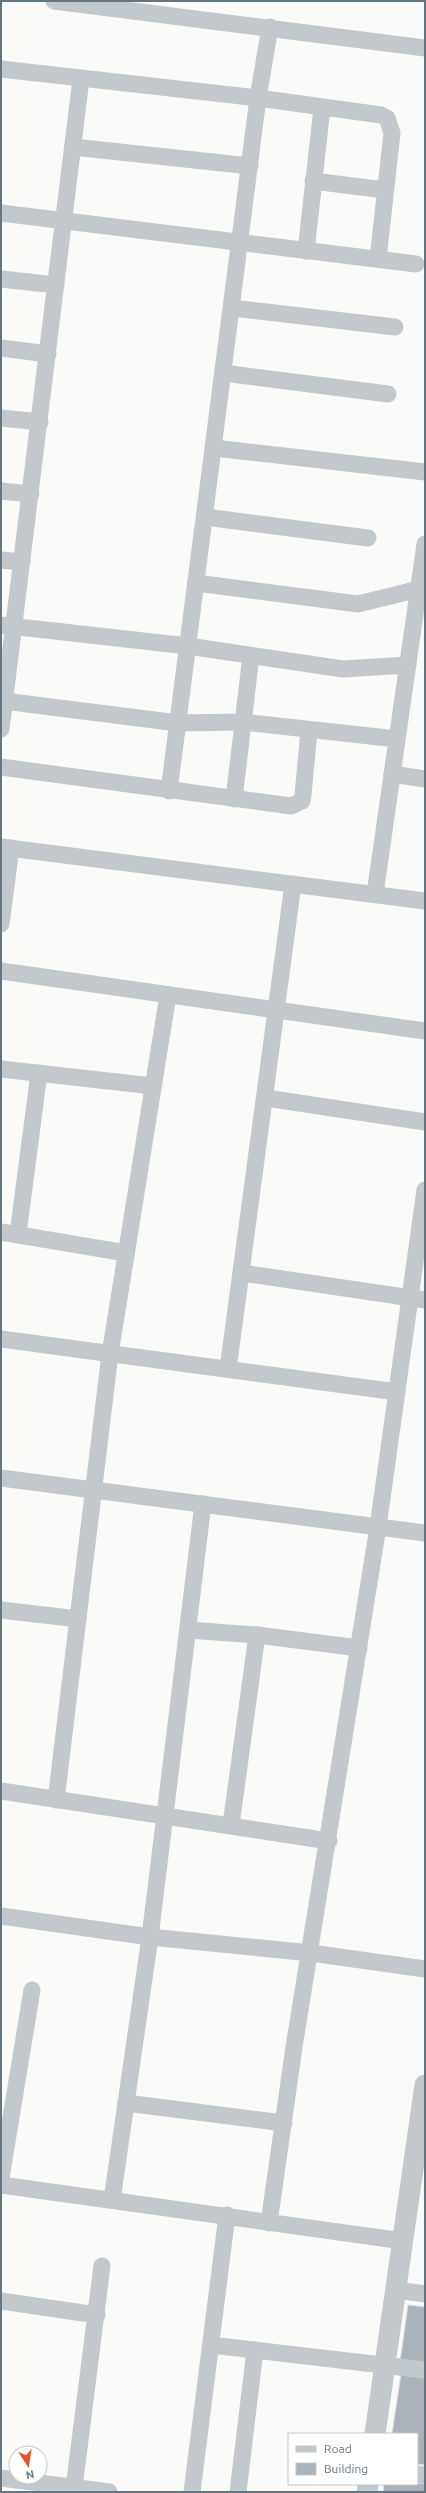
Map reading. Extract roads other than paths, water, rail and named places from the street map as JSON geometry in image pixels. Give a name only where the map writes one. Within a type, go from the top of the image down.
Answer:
[{"type":"street","points":[[54,1],[270,27],[425,48]]},
{"type":"street","points":[[170,791],[258,98],[270,27]]},
{"type":"street","points":[[2,74],[81,79],[258,98],[381,115],[387,118],[392,133],[378,259]]},
{"type":"street","points":[[1,729],[4,701],[7,626],[22,562],[81,79]]},
{"type":"street","points":[[306,251],[322,108]]},
{"type":"street","points":[[73,147],[250,166]]},
{"type":"street","points":[[313,182],[385,190]]},
{"type":"street","points":[[1,213],[64,223],[416,264]]},
{"type":"street","points":[[1,279],[56,285]]},
{"type":"street","points":[[232,308],[395,327]]},
{"type":"street","points":[[1,348],[48,354]]},
{"type":"street","points":[[223,373],[388,394]]},
{"type":"street","points":[[1,418],[40,422]]},
{"type":"street","points":[[214,448],[425,472]]},
{"type":"street","points":[[1,490],[31,494]]},
{"type":"street","points":[[205,517],[368,538]]},
{"type":"street","points":[[375,894],[408,665],[422,590],[425,544]]},
{"type":"street","points":[[1,560],[22,562]]},
{"type":"street","points":[[196,583],[358,604],[422,590]]},
{"type":"street","points":[[7,626],[188,646],[343,669],[408,665]]},
{"type":"street","points":[[234,799],[251,656]]},
{"type":"street","points":[[4,701],[178,723],[243,722],[397,739]]},
{"type":"street","points":[[1,767],[170,791],[291,806],[302,801],[309,730]]},
{"type":"street","points":[[392,774],[425,779]]},
{"type":"street","points":[[1,924],[6,848],[425,901]]},
{"type":"street","points":[[228,1369],[294,884]]},
{"type":"street","points":[[1,971],[425,1031]]},
{"type":"street","points":[[56,1800],[110,1354],[168,995]]},
{"type":"street","points":[[1,1069],[153,1086]]},
{"type":"street","points":[[18,1234],[39,1073]]},
{"type":"street","points":[[266,1098],[425,1122]]},
{"type":"street","points":[[269,2222],[294,2047],[329,1841],[378,1527],[397,1392],[418,1299],[425,1190]]},
{"type":"street","points":[[1,1232],[126,1253]]},
{"type":"street","points":[[242,1273],[418,1299]]},
{"type":"street","points":[[1,1339],[397,1392]]},
{"type":"street","points":[[1,1478],[425,1533]]},
{"type":"street","points":[[112,2200],[150,1937],[203,1504]]},
{"type":"street","points":[[1,1610],[78,1619]]},
{"type":"street","points":[[188,1630],[257,1635],[359,1648]]},
{"type":"street","points":[[232,1825],[257,1635]]},
{"type":"street","points":[[1,1791],[329,1841]]},
{"type":"street","points":[[1,1916],[150,1937],[310,1953],[425,1969]]},
{"type":"street","points":[[1,2178],[32,1990]]},
{"type":"street","points":[[375,2433],[403,2241],[418,2169],[425,2089]]},
{"type":"street","points":[[126,2103],[284,2122]]},
{"type":"street","points":[[1,2184],[403,2241]]},
{"type":"street","points":[[192,2492],[227,2215]]},
{"type":"street","points":[[74,2488],[102,2266]]},
{"type":"street","points":[[397,2290],[425,2294]]},
{"type":"street","points":[[1,2301],[97,2315]]},
{"type":"street","points":[[211,2345],[425,2370]]},
{"type":"street","points":[[238,2492],[254,2350]]},
{"type":"street","points":[[1,2478],[109,2492]]}]
